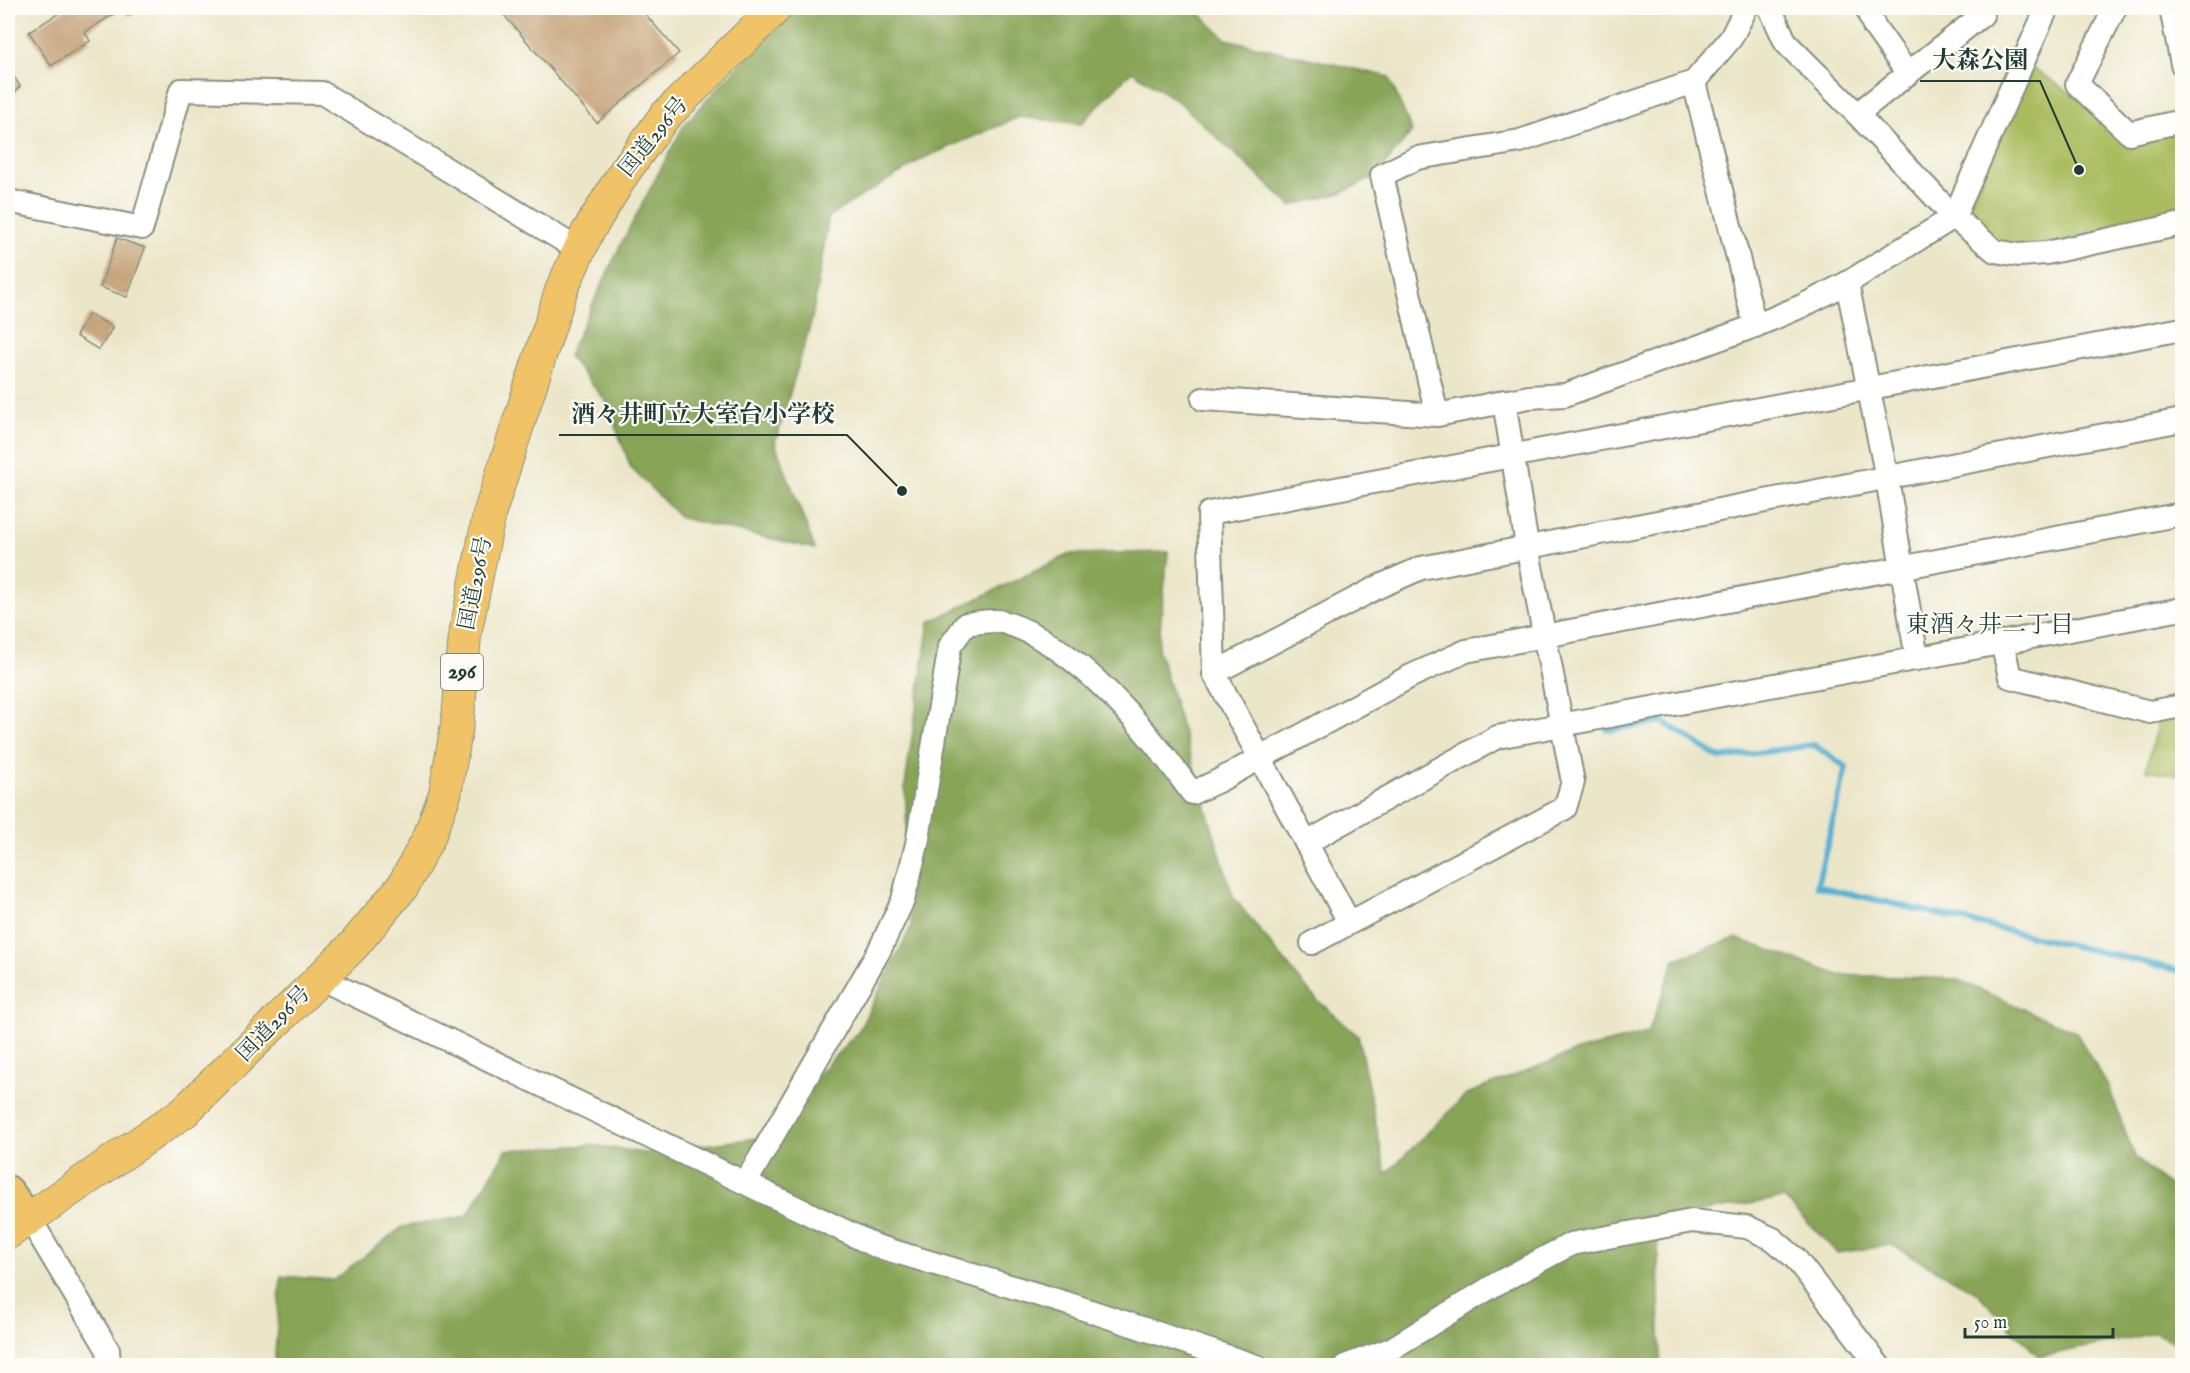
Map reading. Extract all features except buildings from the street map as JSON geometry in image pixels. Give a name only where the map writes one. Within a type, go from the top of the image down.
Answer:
[{"type":"highway","name":"国道296号","points":[[19,1226],[184,1112],[379,918],[403,886],[429,837],[445,794],[458,719],[465,635],[489,514],[561,291],[579,250],[625,171],[664,117],[776,8]]},
{"type":"main road","points":[[8,1190],[19,1226]]},
{"type":"street","points":[[1437,415],[1382,175],[1417,158],[1520,141],[1694,82],[1731,38],[1746,8]]},
{"type":"street","points":[[1770,8],[1786,43],[1954,217],[1995,251],[2019,255],[2046,253],[2182,224]]},
{"type":"street","points":[[1867,8],[1874,26],[1908,74]]},
{"type":"street","points":[[1857,114],[1982,15],[1980,8]]},
{"type":"street","points":[[1203,399],[1437,415],[1503,401],[1565,395],[1755,326],[1847,284],[1954,217],[2047,8]]},
{"type":"street","points":[[2115,8],[2077,84],[2129,133],[2182,121]]},
{"type":"street","points":[[2176,17],[2182,64]]},
{"type":"street","points":[[1694,82],[1755,326]]},
{"type":"street","points":[[8,201],[142,228],[181,90],[322,93],[579,250]]},
{"type":"street","points":[[1847,284],[1887,478],[1917,659]]},
{"type":"street","points":[[1348,922],[1214,673],[1209,513],[2182,329]]},
{"type":"street","points":[[1312,943],[1564,808],[1573,782],[1564,726],[1543,636],[1503,401]]},
{"type":"street","points":[[1214,673],[1378,587],[1421,568],[2182,420]]},
{"type":"street","points":[[746,1182],[879,951],[903,900],[917,844],[950,646],[966,624],[1002,621],[1060,649],[1113,696],[1192,793],[1411,676],[1466,651],[2182,514]]},
{"type":"street","points":[[1306,843],[1497,737],[2182,609]]},
{"type":"street","points":[[2002,642],[2010,677],[2150,712],[2182,706]]},
{"type":"street","points":[[322,975],[334,985],[876,1246],[1066,1303],[1256,1365]]},
{"type":"street","points":[[1345,1365],[1391,1349],[1496,1284],[1571,1244],[1692,1221],[1747,1227],[1773,1239],[1795,1258],[1879,1365]]},
{"type":"street","points":[[19,1226],[108,1350],[109,1365]]},
{"type":"green space","points":[[791,8],[1194,8],[1226,39],[1389,77],[1412,131],[1375,177],[1341,193],[1291,206],[1179,102],[1132,71],[1081,124],[1019,117],[924,158],[829,216],[812,319],[775,443],[815,549],[681,518],[631,468],[606,401],[568,356],[619,248],[684,125]]},
{"type":"green space","points":[[2023,61],[2129,133],[2182,134],[2182,205],[2027,253],[1995,251],[1954,217]]},
{"type":"green space","points":[[1168,552],[1158,648],[1233,897],[1312,995],[1358,1036],[1386,1174],[1467,1094],[1577,1051],[1648,1033],[1675,959],[1736,938],[1839,975],[1956,979],[2076,1032],[2109,1088],[2135,1157],[2182,1198],[2182,1347],[2156,1333],[2039,1357],[1976,1292],[1892,1245],[1837,1253],[1784,1198],[1657,1219],[1661,1365],[274,1366],[281,1276],[334,1280],[402,1227],[467,1216],[506,1150],[592,1145],[644,1153],[757,1138],[858,1032],[911,927],[905,785],[929,622],[1070,554]]},
{"type":"green space","points":[[2182,714],[2182,776],[2146,770],[2158,719]]},
{"type":"waterway","points":[[1607,730],[1662,721],[1720,758],[1814,745],[1846,767],[1817,886],[2182,971]]},
{"type":"place","name":"大森公園","points":[[2079,170]]},
{"type":"place","name":"酒々井町立大室台小学校","points":[[902,491]]},
{"type":"district","name":"東酒々井二丁目","points":[[1990,625]]}]
